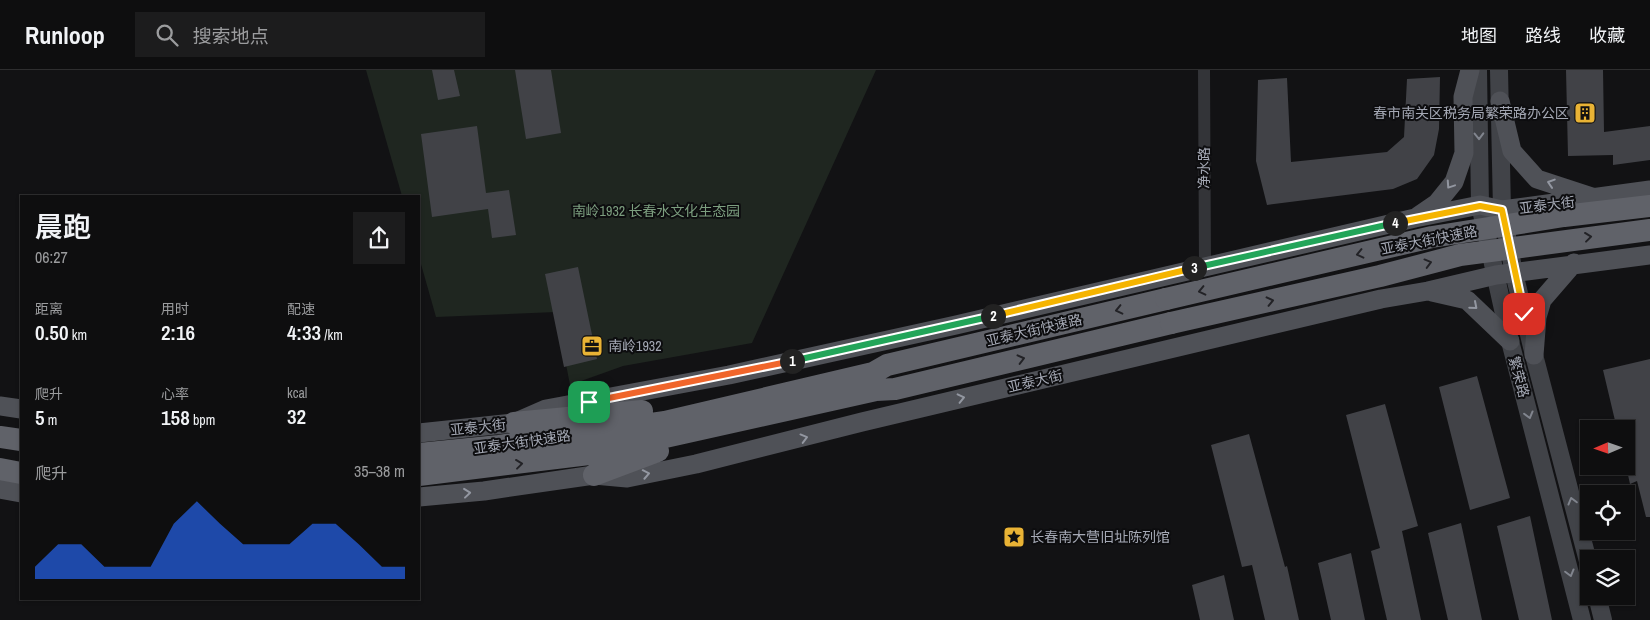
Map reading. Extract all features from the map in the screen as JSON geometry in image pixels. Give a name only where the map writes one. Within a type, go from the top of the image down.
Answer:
[{"type":"highway","name":"亚泰大街快速路","points":[[420,454],[499,446],[665,422],[873,372],[887,365],[1432,237],[1564,216],[1650,206]]},
{"type":"highway","name":"亚泰大街快速路","points":[[420,475],[590,454],[876,390],[895,389],[1171,323],[1380,276],[1460,255],[1650,230]]},
{"type":"highway","points":[[514,423],[667,408],[869,362],[887,365]]},
{"type":"highway","points":[[594,475],[654,452],[879,402],[895,389]]},
{"type":"highway","points":[[0,424],[20,428]]},
{"type":"highway","points":[[0,437],[20,440]]},
{"type":"highway","points":[[0,458],[20,461]]},
{"type":"highway","points":[[0,469],[20,473]]},
{"type":"main road","points":[[1415,218],[1437,203],[1454,182],[1464,154],[1463,97],[1470,70]]},
{"type":"main road","name":"繁荣路","points":[[1478,70],[1480,206],[1534,355],[1585,550]]},
{"type":"main road","name":"繁荣路","points":[[1499,70],[1502,210],[1510,341],[1582,620]]},
{"type":"main road","points":[[1500,100],[1512,151],[1537,179],[1598,199]]},
{"type":"main road","name":"亚泰大街","points":[[420,433],[514,423],[546,409],[729,375],[956,325],[1415,218],[1480,206],[1502,210],[1598,199],[1650,190]]},
{"type":"main road","name":"亚泰大街","points":[[420,497],[484,491],[594,475],[627,478],[696,464],[900,413],[1381,299],[1505,274],[1650,255]]},
{"type":"main road","points":[[1534,355],[1537,317],[1542,300],[1574,264]]},
{"type":"main road","points":[[1428,291],[1467,300],[1510,341]]},
{"type":"main road","points":[[0,406],[20,409]]},
{"type":"main road","points":[[0,489],[20,493]]},
{"type":"main road","points":[[1599,605],[1603,620]]},
{"type":"street","name":"净水路","points":[[1204,70],[1205,266]]},
{"type":"green space","name":"南岭1932 长春水文化生态园","points":[[366,70],[876,70],[752,343],[623,366],[570,385],[556,312],[436,317],[420,261],[420,195],[402,195]]},
{"type":"building","points":[[432,70],[454,70],[460,96],[438,100]]},
{"type":"building","points":[[515,70],[551,70],[561,133],[526,139]]},
{"type":"building","name":"春市南关区税务局繁荣路办公区","points":[[1566,70],[1603,70],[1604,132],[1650,126],[1650,160],[1613,165],[1613,155],[1568,156]]},
{"type":"building","points":[[1440,77],[1439,129],[1434,155],[1417,179],[1393,189],[1267,205],[1256,161],[1258,80],[1287,78],[1291,162],[1387,152],[1404,137],[1407,79]]},
{"type":"building","points":[[477,126],[486,193],[509,190],[516,235],[492,238],[488,209],[432,217],[421,134]]},
{"type":"building","points":[[578,267],[597,359],[564,367],[545,274]]},
{"type":"building","points":[[1650,359],[1650,517],[1646,517],[1637,481],[1630,484],[1628,475],[1635,475],[1635,420],[1615,420],[1603,370]]},
{"type":"building","points":[[1477,376],[1510,498],[1470,510],[1439,387]]},
{"type":"building","points":[[1385,404],[1418,526],[1402,531],[1421,620],[1387,620],[1371,551],[1380,548],[1346,415]]},
{"type":"building","points":[[1249,434],[1285,567],[1287,566],[1299,620],[1265,620],[1252,565],[1242,567],[1211,445]]},
{"type":"building","points":[[1530,516],[1552,620],[1519,620],[1497,526]]},
{"type":"building","points":[[1461,523],[1482,620],[1448,620],[1428,533]]},
{"type":"building","points":[[1351,553],[1365,620],[1331,620],[1318,563]]},
{"type":"building","points":[[1224,575],[1234,620],[1200,620],[1192,585]]},
{"type":"place","name":"春市南关区税务局繁荣路办公区","points":[[1585,113]]},
{"type":"place","name":"南岭1932","points":[[592,346]]},
{"type":"place","name":"长春南大营旧址陈列馆","points":[[1014,537]]},
{"type":"route","points":[[589,402],[729,375],[956,325],[1415,218],[1480,206],[1502,210],[1524,314]]}]
